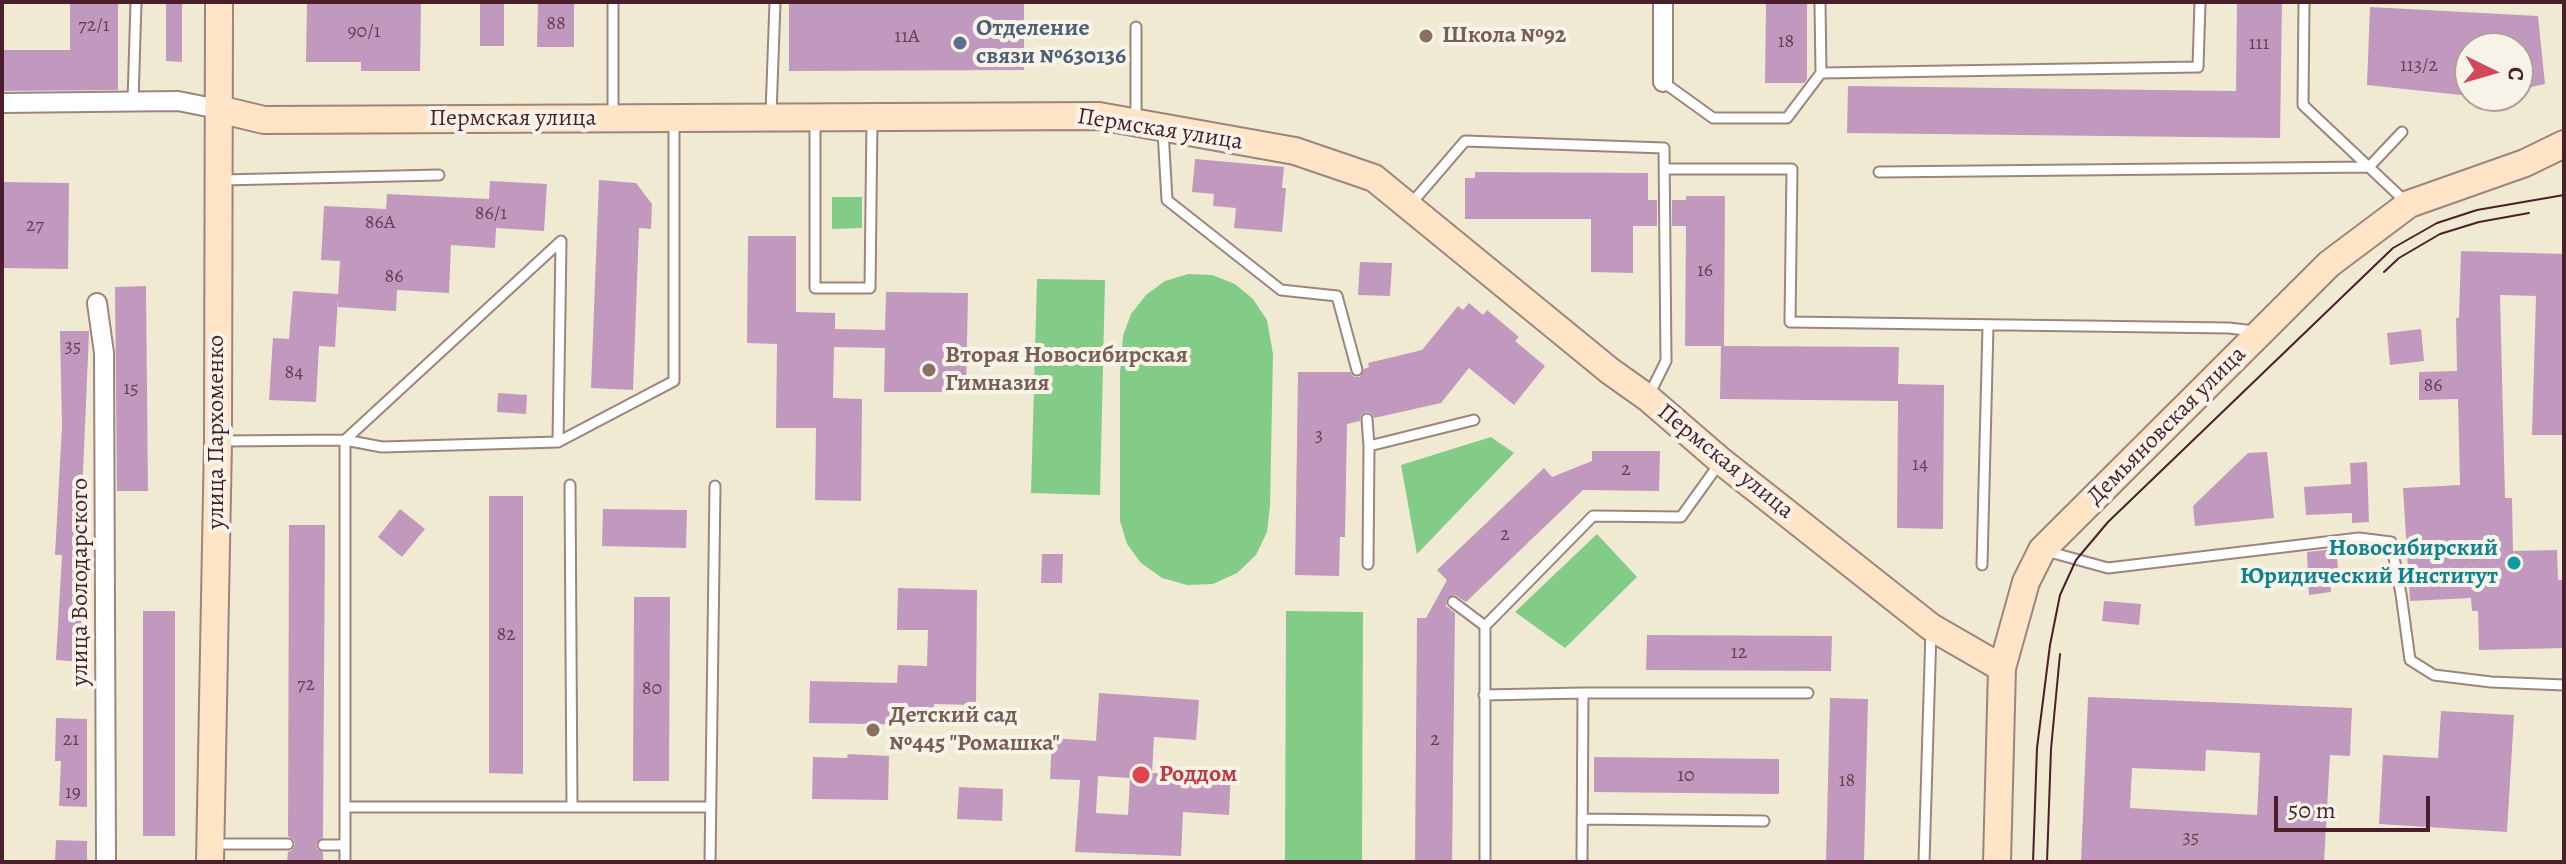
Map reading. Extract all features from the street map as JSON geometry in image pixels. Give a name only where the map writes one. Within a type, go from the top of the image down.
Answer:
[{"type":"street","name":"улица Пархоменко","points":[[210,853],[218,441],[219,2]]},
{"type":"street","points":[[1663,2],[1663,82]]},
{"type":"street","name":"Пермская улица","points":[[2,103],[178,101],[264,120],[1099,116],[1295,151],[1374,178],[1610,371],[1648,398],[1721,461],[1931,627],[2002,668]]},
{"type":"street","name":"Демьяновская улица","points":[[1997,862],[2002,668],[2026,582],[2042,550],[2329,264],[2409,204],[2525,163],[2564,144]]},
{"type":"street","name":"улица Володарского","points":[[97,303],[104,353],[106,862]]},
{"type":"lane","points":[[133,101],[136,2]]},
{"type":"lane","points":[[613,2],[613,118]]},
{"type":"lane","points":[[771,117],[775,2]]},
{"type":"lane","points":[[1663,82],[1713,118],[1787,118],[1821,73],[1820,2]]},
{"type":"lane","points":[[1821,73],[2198,67],[2200,2]]},
{"type":"lane","points":[[2304,2],[2303,105],[2409,204]]},
{"type":"lane","points":[[1136,27],[1136,122]]},
{"type":"lane","points":[[815,117],[815,288],[870,288],[872,117]]},
{"type":"lane","points":[[218,441],[345,440],[382,447],[558,442],[674,381],[674,118]]},
{"type":"lane","points":[[1163,127],[1167,200],[1281,290],[1337,296],[1357,370]]},
{"type":"lane","points":[[1879,172],[2369,167],[2402,132]]},
{"type":"lane","points":[[1408,208],[1465,141],[1664,148],[1666,361],[1648,398]]},
{"type":"lane","points":[[1665,169],[1792,169],[1790,322],[2229,328],[2262,332]]},
{"type":"lane","points":[[218,180],[439,175]]},
{"type":"lane","points":[[345,862],[345,440],[561,241],[558,442]]},
{"type":"lane","points":[[1982,565],[1988,326]]},
{"type":"lane","points":[[1367,419],[1368,564]]},
{"type":"lane","points":[[1369,446],[1474,420]]},
{"type":"lane","points":[[1485,862],[1485,626],[1593,516],[1681,517],[1721,461]]},
{"type":"lane","points":[[570,485],[572,807]]},
{"type":"lane","points":[[710,862],[715,486]]},
{"type":"lane","points":[[2042,550],[2108,568],[2359,538],[2391,542],[2410,660],[2434,675],[2491,682],[2564,685]]},
{"type":"lane","points":[[1453,602],[1485,626]]},
{"type":"lane","points":[[1924,862],[1931,627]]},
{"type":"lane","points":[[1582,862],[1583,693]]},
{"type":"lane","points":[[1484,695],[1808,693]]},
{"type":"lane","points":[[345,807],[710,807]]},
{"type":"lane","points":[[1582,819],[1764,821]]},
{"type":"lane","points":[[210,853],[288,844]]},
{"type":"lane","points":[[323,845],[345,845]]},
{"type":"green space","points":[[832,197],[862,197],[862,228],[832,229]]},
{"type":"green space","points":[[1188,274],[1212,275],[1235,284],[1253,299],[1267,320],[1273,354],[1267,532],[1256,555],[1237,573],[1213,584],[1187,585],[1162,578],[1141,563],[1127,544],[1120,521],[1123,336],[1131,314],[1146,295],[1165,281]]},
{"type":"green space","points":[[1037,279],[1105,280],[1100,495],[1031,493]]},
{"type":"green space","points":[[1491,437],[1514,453],[1417,554],[1401,465]]},
{"type":"green space","points":[[1597,534],[1637,577],[1565,648],[1515,612]]},
{"type":"green space","points":[[1286,611],[1363,612],[1362,862],[1285,862]]},
{"type":"building","points":[[70,2],[118,2],[118,90],[2,91],[2,50],[70,50]]},
{"type":"building","points":[[166,2],[182,2],[182,62],[166,61]]},
{"type":"building","points":[[307,2],[421,2],[420,71],[361,71],[361,62],[306,62]]},
{"type":"building","points":[[480,2],[504,2],[504,46],[480,46]]},
{"type":"building","points":[[538,2],[574,2],[574,47],[537,47]]},
{"type":"building","points":[[1766,2],[1807,2],[1807,79],[1804,83],[1765,83]]},
{"type":"building","points":[[2237,2],[2282,2],[2280,138],[1847,133],[1848,86],[2236,91]]},
{"type":"building","points":[[789,4],[1024,4],[1024,70],[789,71]]},
{"type":"building","points":[[2370,7],[2538,16],[2545,84],[2534,86],[2534,32],[2454,32],[2454,94],[2367,85]]},
{"type":"building","points":[[1195,159],[1284,167],[1282,188],[1286,188],[1282,232],[1234,228],[1236,208],[1213,206],[1214,194],[1192,192]]},
{"type":"building","points":[[1475,172],[1648,173],[1648,200],[1657,200],[1657,226],[1633,226],[1633,273],[1591,272],[1591,219],[1465,219],[1465,178],[1475,178]]},
{"type":"building","points":[[599,180],[636,183],[652,204],[651,229],[639,228],[633,390],[591,388]]},
{"type":"building","points":[[490,181],[547,184],[544,231],[496,228],[495,248],[451,245],[449,293],[397,290],[396,311],[338,307],[338,298],[335,347],[319,346],[316,402],[269,400],[273,338],[289,339],[293,291],[338,294],[340,261],[321,260],[324,206],[386,209],[387,194],[489,199]]},
{"type":"building","points":[[2,182],[69,183],[68,269],[2,268]]},
{"type":"building","points":[[1686,196],[1725,196],[1724,346],[1899,347],[1898,384],[1944,385],[1943,529],[1897,528],[1898,401],[1720,399],[1721,346],[1685,346],[1686,226],[1672,226],[1672,200],[1686,200]]},
{"type":"building","points":[[748,236],[796,236],[796,312],[835,313],[835,329],[885,330],[886,292],[968,293],[966,392],[884,392],[885,348],[834,347],[833,398],[862,399],[861,501],[815,500],[816,428],[776,428],[777,344],[747,343]]},
{"type":"building","points":[[2461,251],[2564,254],[2564,435],[2532,435],[2536,296],[2500,295],[2505,498],[2512,498],[2513,551],[2557,550],[2558,580],[2564,580],[2564,648],[2479,650],[2478,611],[2472,611],[2471,598],[2410,601],[2403,488],[2460,485],[2458,399],[2419,400],[2419,372],[2457,371],[2456,318],[2459,318]]},
{"type":"building","points":[[1360,262],[1392,263],[1390,296],[1358,295]]},
{"type":"building","points":[[146,286],[148,491],[117,491],[115,287]]},
{"type":"building","points":[[1469,303],[1483,315],[1487,310],[1519,337],[1515,341],[1545,366],[1514,405],[1469,368],[1441,403],[1374,418],[1366,412],[1361,415],[1360,421],[1347,424],[1345,537],[1340,537],[1339,576],[1295,575],[1298,372],[1350,372],[1354,377],[1360,377],[1369,367],[1368,363],[1422,350],[1458,306],[1463,310]]},
{"type":"building","points":[[2421,329],[2424,361],[2390,365],[2387,333]]},
{"type":"building","points":[[60,331],[89,331],[81,519],[88,519],[81,623],[87,624],[84,662],[56,660],[62,555],[55,555],[62,426]]},
{"type":"building","points":[[498,393],[527,395],[526,414],[497,412]]},
{"type":"building","points":[[1592,451],[1660,451],[1659,491],[1583,490],[1466,602],[1455,595],[1447,598],[1446,606],[1455,613],[1452,862],[1415,862],[1417,618],[1426,618],[1447,580],[1437,570],[1544,468],[1552,477],[1592,461]]},
{"type":"building","points":[[2267,452],[2274,518],[2195,526],[2193,506],[2248,453]]},
{"type":"building","points":[[2367,462],[2369,522],[2352,523],[2352,513],[2306,515],[2304,487],[2351,484],[2350,463]]},
{"type":"building","points":[[489,496],[523,496],[523,774],[489,773]]},
{"type":"building","points":[[400,509],[425,529],[402,557],[378,537]]},
{"type":"building","points":[[603,509],[687,510],[686,548],[602,546]]},
{"type":"building","points":[[289,525],[325,525],[323,838],[316,844],[317,849],[323,852],[323,862],[287,862],[288,852],[295,845],[288,836]]},
{"type":"building","points":[[2336,549],[2339,578],[2330,579],[2331,592],[2309,595],[2307,552]]},
{"type":"building","points":[[1042,554],[1063,554],[1062,583],[1041,583]]},
{"type":"building","points":[[898,588],[977,590],[976,705],[934,704],[934,725],[809,723],[810,681],[897,683],[898,665],[927,666],[928,630],[897,630]]},
{"type":"building","points":[[634,597],[670,597],[669,781],[633,781]]},
{"type":"building","points":[[2104,601],[2141,604],[2139,625],[2102,621]]},
{"type":"building","points":[[143,611],[175,611],[175,836],[143,836]]},
{"type":"building","points":[[1647,635],[1832,636],[1831,671],[1646,670]]},
{"type":"building","name":"Роддом","points":[[1099,693],[1199,700],[1196,740],[1154,737],[1152,773],[1191,775],[1192,767],[1231,770],[1229,815],[1183,812],[1181,856],[1075,852],[1080,780],[1050,779],[1052,738],[1096,741]],"holes":[[[1098,776],[1130,778],[1128,815],[1096,813]]]},
{"type":"building","points":[[2088,697],[2352,708],[2350,756],[2330,755],[2324,862],[2081,862]],"holes":[[[2206,750],[2260,753],[2257,815],[2130,808],[2132,768],[2205,771]]]},
{"type":"building","points":[[1830,698],[1868,699],[1864,862],[1826,862]]},
{"type":"building","points":[[2441,711],[2514,715],[2507,832],[2379,824],[2383,755],[2438,758]]},
{"type":"building","points":[[56,718],[87,719],[87,807],[59,806],[61,761],[55,761]]},
{"type":"building","points":[[848,754],[889,756],[888,800],[812,799],[813,757],[847,758]]},
{"type":"building","points":[[1594,757],[1779,759],[1779,794],[1594,792]]},
{"type":"building","points":[[959,787],[1003,789],[1002,821],[957,819]]},
{"type":"building","points":[[56,840],[87,841],[87,862],[55,862]]},
{"type":"tram line","points":[[2033,862],[2037,748],[2050,645],[2060,595],[2076,560],[2108,522],[2393,248],[2437,223],[2477,210],[2564,195]]},
{"type":"tram line","points":[[2384,272],[2399,258],[2440,234],[2479,222],[2529,213]]},
{"type":"tram line","points":[[2047,862],[2051,749],[2060,654]]},
{"type":"place","name":"Школа №92","points":[[1426,36]]},
{"type":"place","name":"Отделение связи №630136","points":[[960,43]]},
{"type":"place","name":"Вторая Новосибирская Гимназия","points":[[929,370]]},
{"type":"place","name":"Новосибирский Юридический Институт","points":[[2514,563]]},
{"type":"place","name":"Детский сад №445 \"Ромашка\"","points":[[873,730]]},
{"type":"place","name":"Роддом","points":[[1141,775]]}]
